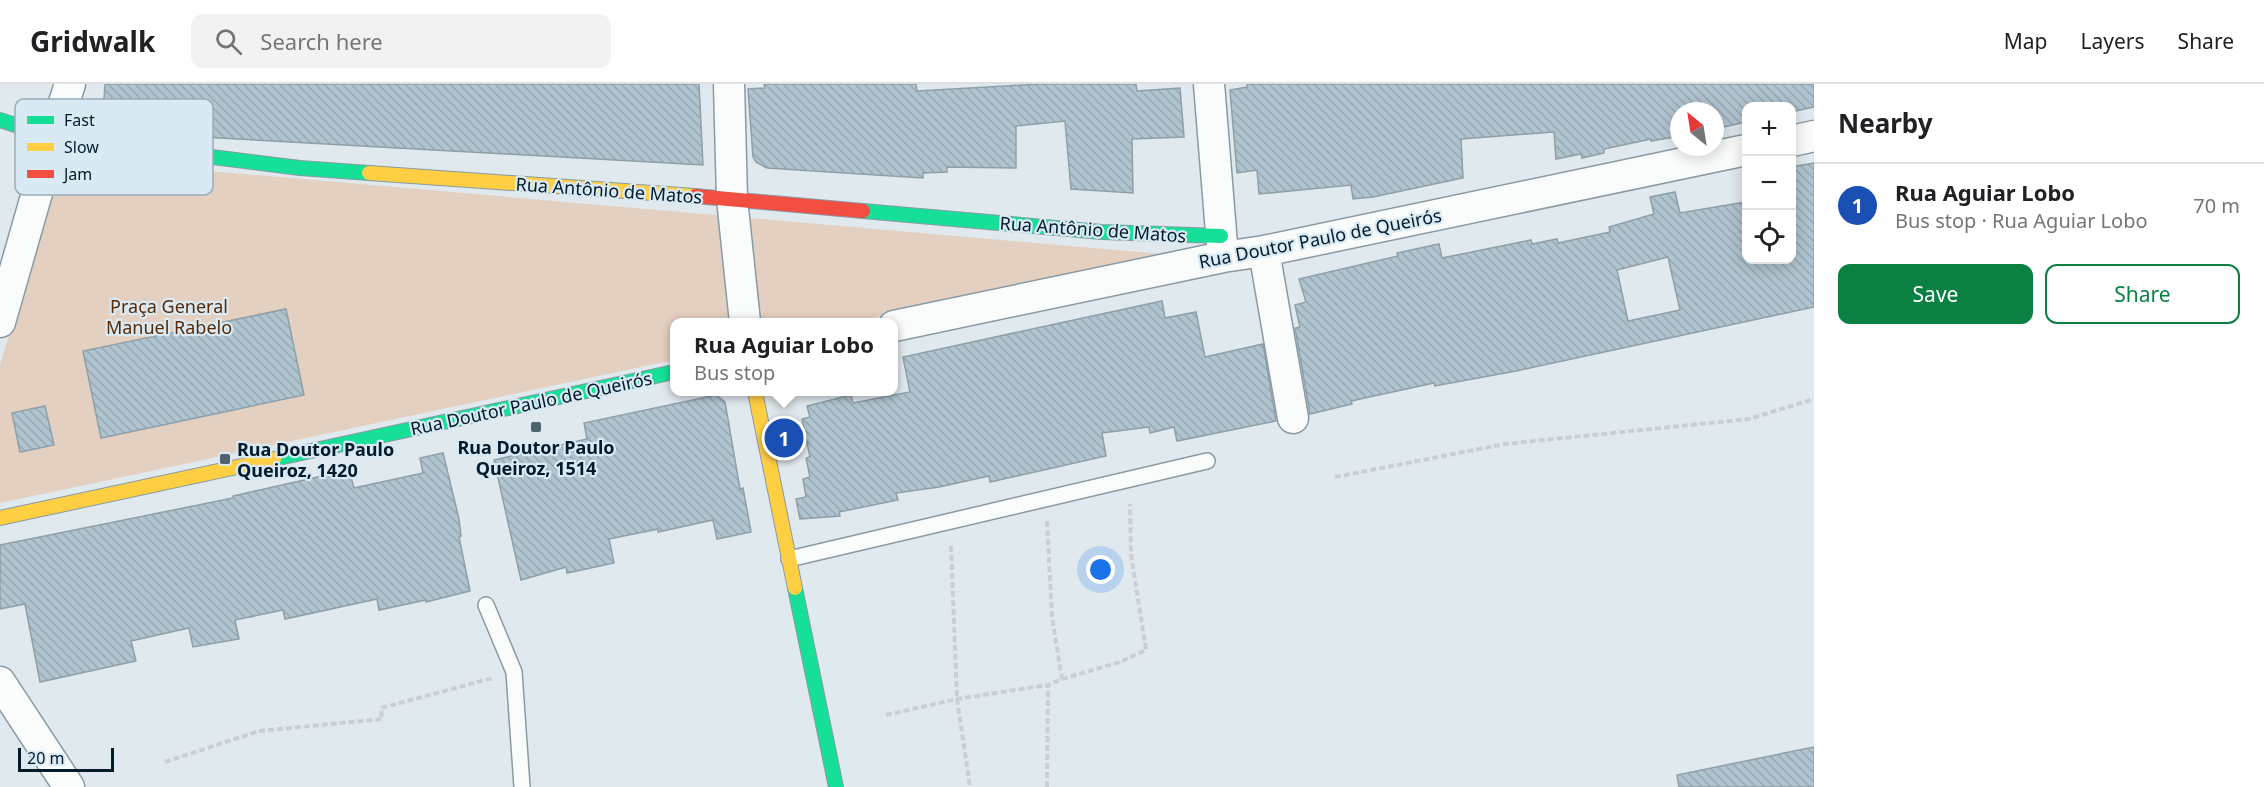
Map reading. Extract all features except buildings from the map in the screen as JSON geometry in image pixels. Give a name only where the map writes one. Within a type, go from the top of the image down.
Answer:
[{"type":"street","points":[[65,99],[70,84]]},
{"type":"street","points":[[729,84],[732,198],[745,318]]},
{"type":"street","points":[[1209,84],[1222,247]]},
{"type":"street","name":"Rua Antônio de Matos","points":[[0,120],[15,125]]},
{"type":"street","points":[[1796,140],[1814,136]]},
{"type":"street","name":"Rua Doutor Paulo de Queirós","points":[[898,325],[1222,247],[1264,251],[1742,151]]},
{"type":"street","name":"Rua Antônio de Matos","points":[[213,157],[300,168],[732,198],[1102,232],[1222,247]]},
{"type":"street","points":[[0,322],[36,195]]},
{"type":"street","points":[[1264,251],[1293,418]]},
{"type":"street","name":"Rua Doutor Paulo de Queirós","points":[[0,518],[670,373]]},
{"type":"street","points":[[756,396],[836,787]]},
{"type":"street","points":[[0,682],[69,787]]},
{"type":"lane","points":[[789,559],[1206,461]]},
{"type":"lane","points":[[486,605],[514,672],[522,787]]},
{"type":"path","points":[[1335,477],[1505,444],[1749,419],[1814,399]]},
{"type":"path","points":[[886,715],[957,699],[1048,685],[1120,662],[1146,650],[1131,555],[1130,479]]},
{"type":"path","points":[[1046,499],[1053,617],[1062,679]]},
{"type":"path","points":[[950,521],[957,699],[970,787]]},
{"type":"path","points":[[165,762],[259,731],[382,719],[381,708],[514,672]]},
{"type":"path","points":[[1047,787],[1048,685]]},
{"type":"green space","name":"Praça General Manuel Rabelo","points":[[213,171],[1174,255],[871,318],[670,318],[670,361],[0,503],[0,365],[51,195],[213,195]]},
{"type":"traffic: fast","points":[[0,120],[15,125]]},
{"type":"traffic: fast","points":[[213,157],[300,168],[369,173]]},
{"type":"traffic: fast","points":[[863,211],[1102,232],[1221,236]]},
{"type":"traffic: fast","points":[[274,459],[670,373]]},
{"type":"traffic: fast","points":[[795,588],[836,787]]},
{"type":"traffic: slow","points":[[369,173],[695,196]]},
{"type":"traffic: slow","points":[[756,396],[795,588]]},
{"type":"traffic: slow","points":[[0,518],[274,459]]},
{"type":"traffic: jam","points":[[695,196],[863,211]]},
{"type":"place","name":"Rua Doutor Paulo Queiroz, 1514","points":[[536,427]]},
{"type":"place","name":"Rua Aguiar Lobo","points":[[784,438]]},
{"type":"place","name":"Rua Doutor Paulo Queiroz, 1420","points":[[225,459]]}]
